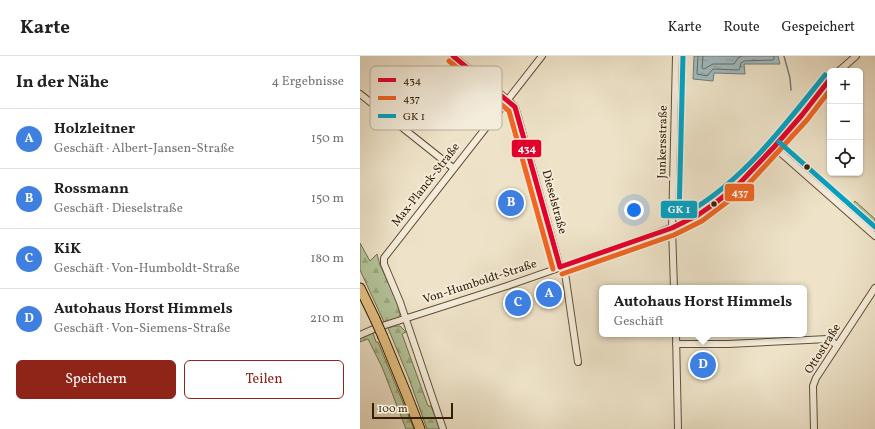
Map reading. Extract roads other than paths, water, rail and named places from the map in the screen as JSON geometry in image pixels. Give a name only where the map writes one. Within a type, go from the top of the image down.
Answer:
[{"type":"highway","points":[[360,288],[383,337],[420,429]]},
{"type":"street","points":[[453,56],[466,66]]},
{"type":"street","name":"Max-Planck-Straße","points":[[502,107],[542,56]]},
{"type":"street","name":"Junkersstraße","points":[[674,285],[672,228],[676,56]]},
{"type":"street","points":[[842,68],[856,56]]},
{"type":"street","name":"Von-Humboldt-Straße","points":[[360,335],[672,228],[698,215],[726,194],[774,147],[802,115],[827,83]]},
{"type":"street","points":[[360,94],[370,102]]},
{"type":"street","points":[[502,95],[508,100]]},
{"type":"street","name":"Dieselstraße","points":[[508,100],[515,107],[562,266],[578,362]]},
{"type":"street","points":[[405,130],[453,168]]},
{"type":"street","name":"Max-Planck-Straße","points":[[406,318],[384,264],[384,258],[484,130]]},
{"type":"street","points":[[774,147],[875,236]]},
{"type":"street","name":"Ottostraße","points":[[814,429],[813,386],[816,378],[875,288]]},
{"type":"street","points":[[406,318],[443,429]]},
{"type":"street","points":[[676,337],[678,429]]},
{"type":"street","points":[[676,344],[725,344],[828,339],[837,345]]},
{"type":"water","points":[[694,56],[778,56],[780,64],[744,64],[745,74],[714,73],[713,81],[693,79]]},
{"type":"waterway","points":[[784,56],[790,78],[791,90]]},
{"type":"waterway","points":[[810,167],[847,201]]},
{"type":"waterway","points":[[855,208],[875,226]]},
{"type":"place","name":"Rossmann","points":[[511,203]]},
{"type":"place","name":"Holzleitner","points":[[549,294]]},
{"type":"place","name":"KiK","points":[[518,303]]},
{"type":"place","name":"Autohaus Horst Himmels","points":[[703,365]]}]
